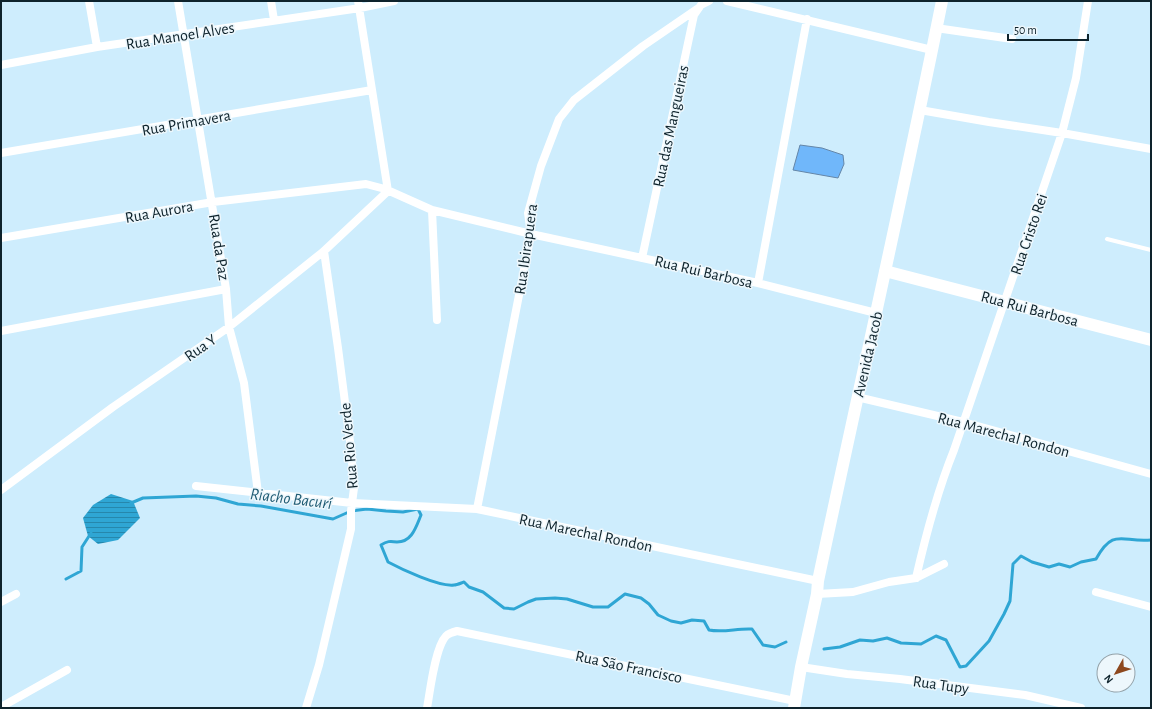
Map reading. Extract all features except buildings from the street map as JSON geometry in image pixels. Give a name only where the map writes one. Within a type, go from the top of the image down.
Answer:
[{"type":"main road","name":"Avenida Jacob","points":[[794,704],[800,667],[817,594],[818,581],[920,110],[942,1]]},
{"type":"main road","name":"Rua Rui Barbosa","points":[[885,271],[1151,340]]},
{"type":"street","points":[[89,1],[97,48]]},
{"type":"street","name":"Rua da Paz","points":[[178,1],[226,289],[229,327],[244,383],[258,493]]},
{"type":"street","points":[[272,1],[274,20]]},
{"type":"street","name":"Rua Manoel Alves","points":[[1,65],[274,20],[359,4],[394,1]]},
{"type":"street","points":[[697,9],[709,1]]},
{"type":"street","points":[[727,1],[932,50]]},
{"type":"street","name":"Rua Cristo Rei","points":[[916,578],[925,536],[934,506],[1062,133],[1076,78],[1088,1]]},
{"type":"street","points":[[359,4],[388,191]]},
{"type":"street","name":"Rua Ibirapuera","points":[[477,509],[531,234],[528,214],[541,166],[559,119],[574,100],[643,46],[697,9]]},
{"type":"street","name":"Rua das Mangueiras","points":[[642,258],[694,16],[697,9]]},
{"type":"street","points":[[758,283],[807,19]]},
{"type":"street","points":[[936,28],[1012,39]]},
{"type":"street","name":"Rua Primavera","points":[[1,153],[372,90]]},
{"type":"street","points":[[920,110],[1151,149]]},
{"type":"street","name":"Rua Aurora","points":[[1,238],[212,202],[361,184],[372,185],[432,210]]},
{"type":"street","name":"Rua Y","points":[[1,490],[113,407],[229,327],[324,251],[388,191]]},
{"type":"street","points":[[432,210],[437,320]]},
{"type":"street","name":"Rua Rui Barbosa","points":[[432,210],[531,234],[758,283],[876,313]]},
{"type":"street","name":"Rua Rio Verde","points":[[306,708],[319,665],[351,529],[354,488],[351,449],[324,251]]},
{"type":"street","points":[[1,331],[226,289]]},
{"type":"street","name":"Rua Marechal Rondon","points":[[857,398],[963,422],[1151,474]]},
{"type":"street","name":"Rua Marechal Rondon","points":[[196,486],[352,503],[477,509],[818,581]]},
{"type":"street","points":[[817,594],[853,592],[889,582],[916,578],[944,564]]},
{"type":"street","points":[[1096,592],[1151,607]]},
{"type":"street","points":[[1,602],[16,594]]},
{"type":"street","name":"Rua São Francisco","points":[[427,708],[437,658],[442,642],[446,635],[457,630],[794,704]]},
{"type":"street","name":"Rua Tupy","points":[[800,667],[1025,695],[1081,708]]},
{"type":"street","points":[[1,707],[67,670]]},
{"type":"lane","points":[[1107,239],[1151,250]]},
{"type":"water","points":[[111,494],[133,501],[140,518],[118,540],[98,544],[88,536],[83,518],[93,505]]},
{"type":"waterway","name":"Riacho Bacurí","points":[[131,503],[143,498],[196,496],[216,498],[238,504],[261,506],[333,519],[351,511],[367,509],[403,512],[418,509],[421,515],[410,537],[402,541],[392,541],[381,545],[388,562],[420,577],[439,583],[454,585],[464,582],[469,587],[483,592],[504,608],[514,609],[536,599],[555,598],[567,599],[593,607],[608,607],[625,594],[641,598],[649,604],[658,615],[671,621],[681,623],[692,620],[704,621],[709,630],[715,631],[752,629],[763,645],[775,647],[786,642]]},
{"type":"waterway","name":"Riacho Bacurí","points":[[66,579],[81,571],[82,547],[91,533]]},
{"type":"waterway","name":"Riacho Bacurí","points":[[824,649],[840,647],[860,640],[873,641],[887,638],[901,643],[921,644],[936,636],[946,640],[960,667],[966,666],[989,641],[1004,614],[1010,601],[1013,564],[1021,556],[1032,562],[1049,567],[1059,564],[1070,567],[1081,562],[1096,559],[1102,549],[1114,540],[1151,540]]}]
